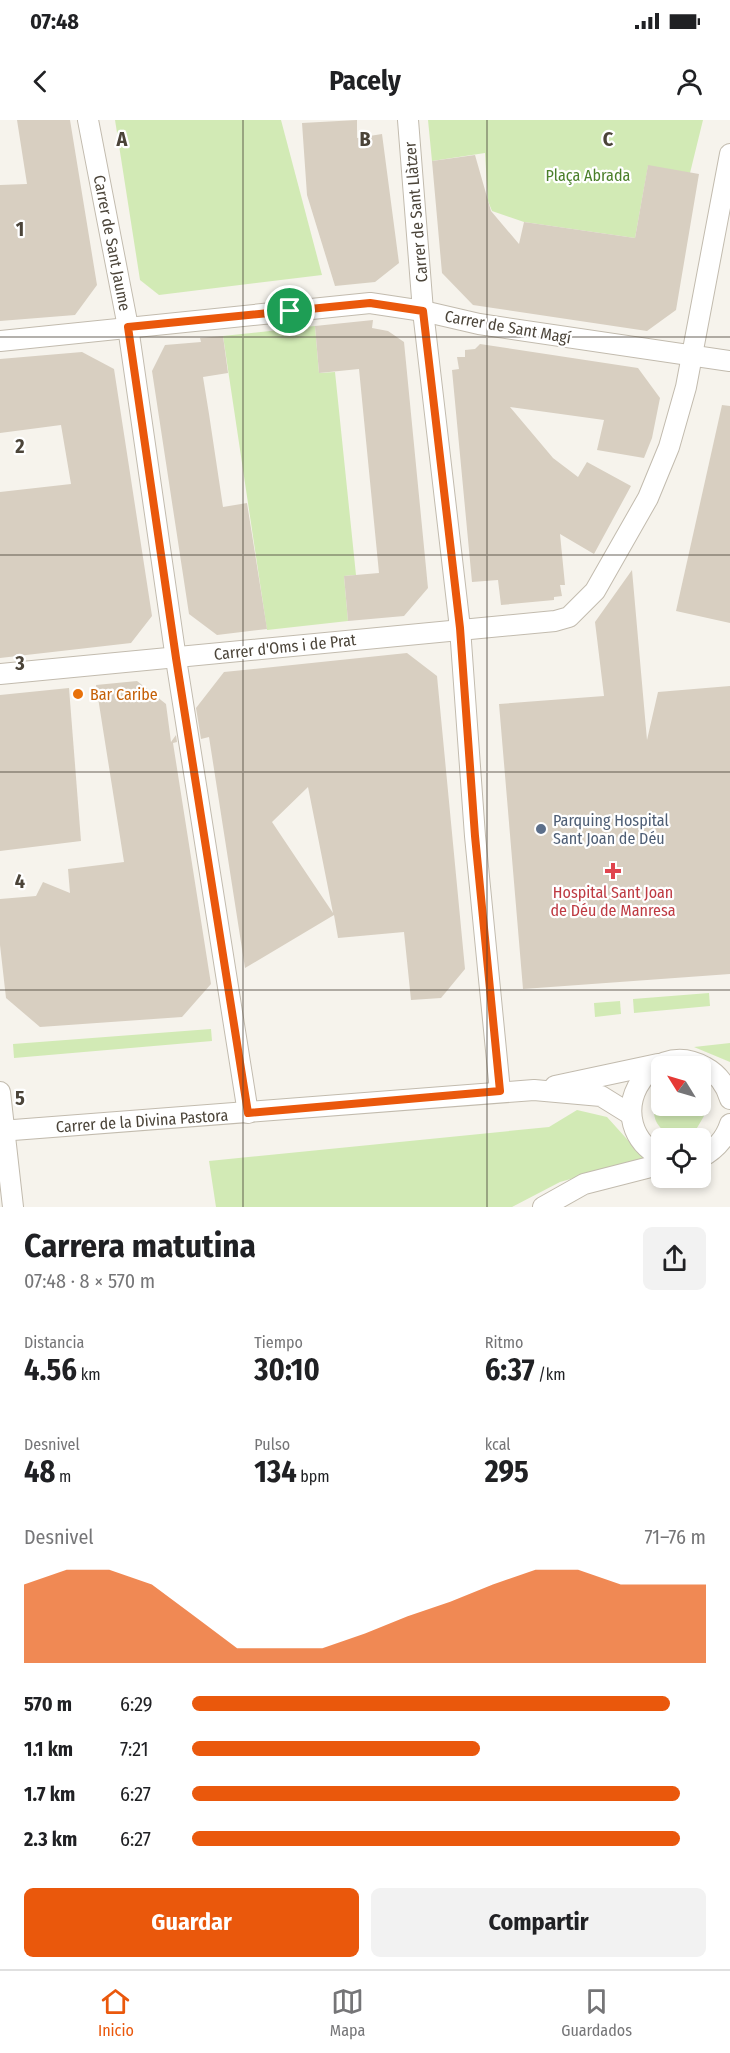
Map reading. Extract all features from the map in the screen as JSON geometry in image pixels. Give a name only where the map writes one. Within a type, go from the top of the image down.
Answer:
[{"type":"street","name":"Carrer de Sant Jaume","points":[[88,120],[128,327],[176,658],[248,1113]]},
{"type":"street","name":"Carrer de Sant Llàtzer","points":[[408,120],[423,311],[460,628],[475,836],[500,1091]]},
{"type":"street","points":[[691,357],[730,154]]},
{"type":"street","name":"Carrer de Sant Magí","points":[[0,342],[370,303],[423,311],[479,324],[730,361]]},
{"type":"street","name":"Carrer d'Oms i de Prat","points":[[0,674],[460,628],[555,621],[569,617],[595,591],[648,498],[669,447],[691,357]]},
{"type":"street","name":"Carrer de la Divina Pastora","points":[[534,1090],[651,1066]]},
{"type":"street","name":"Carrer de la Divina Pastora","points":[[711,1069],[730,1073]]},
{"type":"street","points":[[651,1071],[639,1082],[634,1092],[630,1114],[636,1136],[651,1150]]},
{"type":"street","points":[[711,1071],[721,1080],[730,1099]]},
{"type":"street","name":"Carrer de la Divina Pastora","points":[[2,1131],[534,1090],[601,1096],[630,1114]]},
{"type":"street","points":[[0,1092],[2,1131],[13,1207]]},
{"type":"street","points":[[711,1152],[728,1132]]},
{"type":"street","points":[[543,1207],[584,1184],[651,1167]]},
{"type":"green space","points":[[115,120],[281,120],[322,275],[159,295],[140,280]]},
{"type":"green space","name":"Plaça Abrada","points":[[428,120],[703,120],[690,173],[648,166],[635,238],[524,222],[492,211],[488,201],[485,153],[432,161]]},
{"type":"green space","points":[[315,326],[319,373],[335,372],[356,575],[344,576],[348,621],[267,630],[223,336]]},
{"type":"green space","points":[[709,993],[710,1006],[634,1013],[633,999]]},
{"type":"green space","points":[[620,1001],[621,1014],[595,1017],[594,1003]]},
{"type":"green space","points":[[211,1029],[212,1041],[14,1058],[13,1044]]},
{"type":"green space","points":[[730,1043],[730,1062],[694,1047]]},
{"type":"green space","points":[[577,1110],[607,1117],[644,1158],[560,1182],[512,1207],[216,1207],[209,1161],[549,1127]]},
{"type":"green space","points":[[655,1116],[704,1116],[697,1128],[661,1128]]},
{"type":"building","points":[[17,120],[70,120],[97,285],[75,315],[0,321],[0,185],[27,184]]},
{"type":"building","points":[[357,120],[357,138],[382,134],[399,263],[375,282],[335,286],[307,195],[302,123]]},
{"type":"building","points":[[475,155],[491,211],[519,244],[524,222],[635,238],[648,165],[699,174],[676,310],[647,331],[473,305],[442,273],[432,161]]},
{"type":"building","points":[[373,320],[372,328],[388,331],[404,342],[428,588],[404,616],[348,621],[344,576],[379,573],[359,369],[319,373],[315,326]]},
{"type":"building","points":[[223,336],[228,373],[203,377],[223,507],[247,503],[267,629],[217,635],[189,614],[152,371],[165,345],[201,342],[200,338]]},
{"type":"building","points":[[480,344],[638,368],[660,398],[652,438],[644,458],[597,450],[604,420],[510,407],[553,458],[578,477],[587,462],[631,486],[594,554],[560,534],[565,585],[560,585],[562,596],[554,597],[554,600],[501,605],[498,580],[472,582],[452,370],[459,369],[457,357],[465,357],[465,350],[475,349]]},
{"type":"building","points":[[82,352],[114,369],[152,616],[131,643],[0,658],[0,492],[71,484],[61,425],[0,433],[0,359]]},
{"type":"building","points":[[722,405],[730,406],[730,623],[676,611]]},
{"type":"building","points":[[632,570],[647,740],[658,692],[730,686],[730,974],[523,989],[499,704],[604,696],[595,622]]},
{"type":"building","points":[[407,653],[437,676],[465,969],[441,998],[411,1000],[404,932],[338,938],[334,915],[245,968],[209,737],[201,739],[196,708],[224,672]],"holes":[[[308,787],[333,913],[272,822]]]},
{"type":"building","points":[[137,681],[166,704],[171,742],[176,735],[177,742],[173,743],[211,984],[182,1017],[40,1027],[6,998],[0,945],[0,899],[36,896],[43,882],[70,893],[68,869],[124,862],[96,685]]},
{"type":"building","points":[[69,688],[81,841],[0,851],[0,695]]},
{"type":"place","name":"Bar Caribe","points":[[78,694]]},
{"type":"place","name":"Parquing Hospital Sant Joan de Déu","points":[[541,829]]},
{"type":"place","name":"Hospital Sant Joan de Déu de Manresa","points":[[613,871]]},
{"type":"route","points":[[370,303],[423,311],[460,628],[475,836],[500,1091],[248,1113],[176,658],[128,327],[290,311],[370,303]]}]
